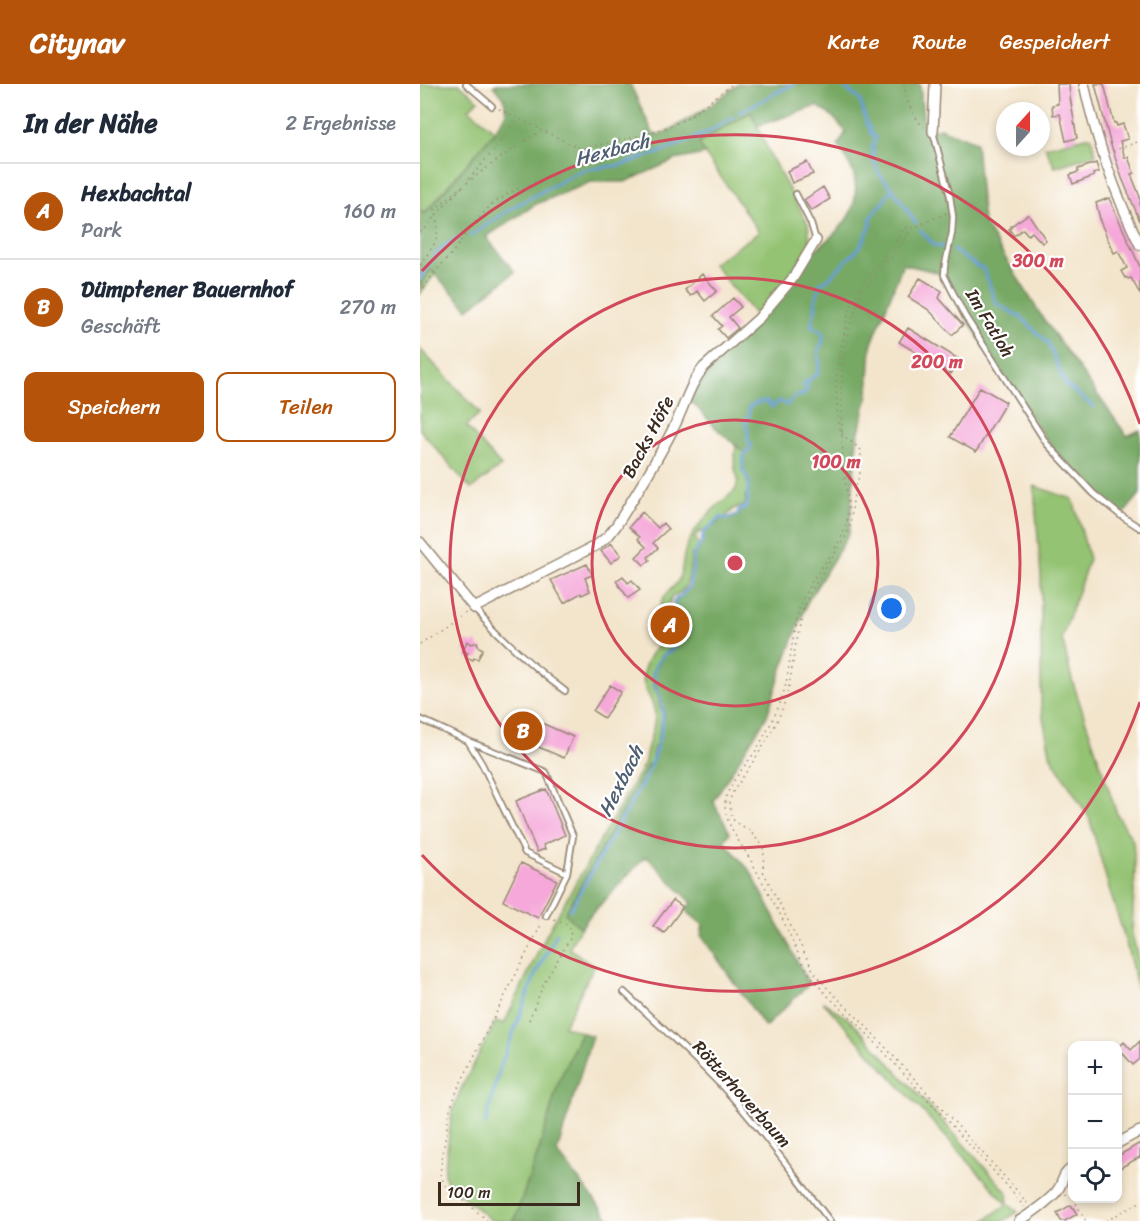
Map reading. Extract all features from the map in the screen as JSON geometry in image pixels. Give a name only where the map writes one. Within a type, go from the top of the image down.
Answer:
[{"type":"street","name":"Im Fatloh","points":[[933,132],[934,84]]},
{"type":"street","points":[[1084,84],[1103,155],[1140,245]]},
{"type":"street","name":"Backs Höfe","points":[[474,608],[597,545],[609,535],[660,455],[682,412],[696,376],[759,318],[793,278],[816,240]]},
{"type":"street","points":[[420,542],[474,608]]},
{"type":"street","points":[[1122,1141],[1140,1131]]},
{"type":"street","points":[[1019,1221],[1057,1191],[1065,1172],[1068,1170]]},
{"type":"lane","points":[[465,84],[492,106]]},
{"type":"lane","name":"Im Fatloh","points":[[933,132],[954,225],[944,275],[965,316],[1047,444],[1094,494],[1140,528]]},
{"type":"lane","points":[[796,194],[816,240]]},
{"type":"lane","points":[[474,608],[547,678],[565,690]]},
{"type":"lane","points":[[420,719],[546,772],[573,836],[567,873],[546,916]]},
{"type":"lane","points":[[468,741],[482,764],[525,853],[567,873]]},
{"type":"lane","name":"Rötterhoverbaum","points":[[624,992],[731,1096],[830,1221]]},
{"type":"path","points":[[492,106],[581,149],[656,132],[684,120],[734,84]]},
{"type":"path","points":[[904,84],[915,117],[933,132]]},
{"type":"path","points":[[420,232],[495,149],[516,118]]},
{"type":"path","points":[[420,265],[436,241],[439,232],[435,209],[514,147],[542,130],[603,160],[578,165],[513,190],[491,205],[469,229],[420,293]]},
{"type":"path","points":[[1103,155],[1140,141]]},
{"type":"path","points":[[952,211],[913,228],[872,279],[854,311],[842,370],[844,464],[848,495],[848,516],[845,529],[803,599],[795,626],[786,684],[780,704],[756,749],[727,795],[725,811],[783,920],[801,960],[815,981],[859,1025],[1032,1213]]},
{"type":"path","points":[[913,228],[907,227],[903,230],[894,246],[863,283],[850,309],[837,370],[838,427],[843,435],[861,450],[860,471],[853,497],[853,513],[849,530],[807,601],[799,627],[784,705],[760,751],[733,792],[729,802],[730,811],[736,823],[748,829],[762,845],[764,850],[763,871],[813,970],[828,989],[871,1032],[1014,1187],[1032,1213]]},
{"type":"path","points":[[420,644],[474,608]]},
{"type":"path","points":[[487,1221],[445,1185],[440,1174],[449,1112],[458,1089],[546,916],[569,926],[571,937],[544,983],[529,1020]]},
{"type":"path","points":[[1106,1221],[1140,1202]]},
{"type":"path","points":[[1076,1203],[1086,1221]]},
{"type":"green space","points":[[420,84],[460,84],[478,100],[469,109],[495,131],[424,214],[420,210]]},
{"type":"green space","points":[[497,84],[630,84],[654,135],[667,132],[711,105],[738,84],[920,84],[924,132],[940,128],[976,142],[983,222],[1042,317],[1127,436],[1140,430],[1140,494],[1122,516],[1094,493],[1049,444],[965,316],[943,274],[903,264],[871,346],[868,396],[857,439],[849,534],[808,601],[767,716],[713,801],[730,833],[724,841],[751,872],[809,984],[765,1027],[701,935],[703,925],[685,910],[692,903],[646,856],[581,928],[565,913],[648,764],[651,766],[664,719],[662,702],[654,679],[654,667],[659,663],[660,657],[676,645],[674,634],[679,622],[673,603],[689,586],[693,566],[692,558],[703,541],[703,532],[721,518],[725,520],[737,516],[740,510],[746,507],[749,481],[742,469],[744,452],[718,430],[690,400],[693,390],[814,251],[847,219],[852,210],[856,188],[853,171],[838,145],[846,132],[832,116],[817,106],[757,126],[751,112],[699,143],[705,154],[675,160],[625,182],[591,182],[536,204],[486,237],[515,272],[468,309],[431,270],[420,287],[420,210],[425,214],[495,131],[506,113],[504,98],[493,86]]},
{"type":"green space","points":[[743,84],[770,155],[808,224],[810,241],[791,276],[756,316],[713,264],[759,232],[698,144],[709,137],[526,205],[438,270],[420,294],[420,270],[605,156],[676,129],[707,112]]},
{"type":"green space","points":[[812,84],[842,85],[860,101],[867,125],[875,138],[872,156],[878,168],[886,172],[887,178],[894,186],[890,195],[892,201],[881,205],[873,219],[873,225],[866,226],[865,233],[852,248],[853,252],[849,258],[838,255],[838,264],[816,283],[815,292],[825,297],[833,308],[827,323],[822,326],[820,347],[815,351],[814,357],[819,363],[815,377],[807,380],[786,405],[781,406],[780,402],[773,401],[769,404],[759,402],[752,404],[750,408],[746,427],[749,448],[743,464],[748,484],[744,506],[735,508],[720,522],[699,532],[695,537],[699,545],[698,552],[692,554],[686,585],[683,590],[672,596],[668,606],[675,621],[669,650],[660,657],[652,673],[653,685],[663,714],[653,749],[637,830],[623,850],[627,852],[619,870],[615,871],[592,895],[582,912],[584,921],[569,948],[594,966],[564,1026],[581,1032],[559,1081],[540,1147],[514,1221],[492,1221],[448,1184],[444,1175],[452,1112],[461,1089],[496,1021],[504,1024],[546,935],[645,762],[655,711],[644,685],[643,674],[649,657],[664,641],[666,635],[667,630],[661,608],[662,600],[679,579],[686,547],[694,532],[701,522],[736,489],[738,480],[734,460],[736,447],[731,439],[738,421],[740,405],[747,394],[757,393],[761,387],[762,378],[784,347],[791,322],[806,297],[805,287],[809,274],[843,243],[848,229],[856,222],[864,204],[861,182],[866,178],[879,181],[867,162],[866,139],[861,133],[852,104],[840,93],[821,89]]},
{"type":"green space","points":[[1091,136],[1096,154],[1055,167],[1050,156],[1050,146]]},
{"type":"green space","points":[[420,349],[480,413],[466,426],[501,466],[471,489],[420,430]]},
{"type":"green space","points":[[1034,486],[1073,499],[1089,559],[1062,638],[1072,680],[1117,814],[1133,841],[1135,869],[1132,934],[1140,966],[1140,998],[1089,817],[1051,757],[1041,708],[1041,576]]},
{"type":"green space","points":[[823,1002],[857,1027],[1007,1192],[1008,1204],[1018,1212],[1004,1221],[984,1221],[1007,1204]]},
{"type":"green space","points":[[581,1032],[592,1036],[557,1152],[611,1221],[514,1221],[540,1147],[559,1081]]},
{"type":"building","points":[[1057,84],[1069,84],[1077,138],[1066,141],[1060,114],[1053,115],[1052,105],[1058,104]]},
{"type":"building","points":[[1095,84],[1104,84],[1114,123],[1117,126],[1123,124],[1128,139],[1120,141],[1125,158],[1128,157],[1134,173],[1131,174],[1140,197],[1140,221],[1110,142]]},
{"type":"building","points":[[807,162],[813,174],[792,183],[787,171]]},
{"type":"building","points":[[1096,163],[1099,172],[1073,184],[1070,175],[1078,172],[1078,169]]},
{"type":"building","points":[[823,187],[830,199],[811,211],[804,200]]},
{"type":"building","points":[[1109,198],[1140,267],[1140,294],[1131,278],[1125,278],[1121,271],[1127,268],[1118,251],[1114,253],[1099,219],[1096,203]]},
{"type":"building","points":[[1027,215],[1046,240],[1042,243],[1032,232],[1028,235],[1023,229],[1014,236],[1009,229]]},
{"type":"building","points":[[702,274],[717,291],[705,301],[697,291],[691,296],[685,290]]},
{"type":"building","points":[[920,278],[942,291],[939,298],[963,325],[952,335],[929,310],[908,297]]},
{"type":"building","points":[[733,298],[741,307],[729,317],[738,328],[726,338],[718,329],[722,326],[713,316]]},
{"type":"building","points":[[908,328],[960,360],[951,374],[899,342]]},
{"type":"building","points":[[980,387],[1006,402],[976,452],[950,437]]},
{"type":"building","points":[[642,512],[658,528],[663,523],[668,529],[653,543],[658,548],[648,557],[650,560],[644,565],[636,557],[646,547],[638,539],[640,537],[629,527]]},
{"type":"building","points":[[611,543],[621,555],[611,563],[601,551]]},
{"type":"building","points":[[587,564],[592,575],[585,578],[590,591],[582,595],[581,593],[564,603],[551,580]]},
{"type":"building","points":[[623,576],[628,583],[632,580],[640,590],[628,598],[616,581]]},
{"type":"building","points":[[467,641],[472,644],[477,642],[483,649],[478,659],[473,660],[466,657],[468,653],[463,651]]},
{"type":"building","points":[[610,685],[621,692],[604,718],[593,711]]},
{"type":"building","points":[[518,719],[534,727],[537,721],[573,737],[564,758],[511,735]]},
{"type":"building","points":[[546,789],[565,835],[543,845],[545,849],[537,852],[516,801]]},
{"type":"building","points":[[521,863],[557,880],[538,918],[503,901]]},
{"type":"building","points":[[673,900],[683,907],[664,933],[653,926]]},
{"type":"building","points":[[1140,1041],[1140,1059],[1133,1065],[1122,1053],[1122,1044],[1124,1042],[1131,1050]]},
{"type":"building","points":[[1140,1143],[1140,1157],[1122,1167],[1122,1154]]},
{"type":"building","points":[[1071,1205],[1077,1214],[1061,1221],[1057,1213]]},
{"type":"waterway","name":"Hexbach","points":[[739,112],[794,84]]},
{"type":"waterway","name":"Hexbach","points":[[570,910],[647,775],[659,741],[663,718],[653,672],[661,657],[675,646],[674,636],[678,627],[674,602],[689,587],[693,558],[702,542],[703,533],[721,517],[725,519],[737,515],[739,510],[746,508],[749,481],[742,469],[745,452],[750,450],[751,445],[748,442],[748,429],[745,424],[749,415],[749,407],[759,402],[768,402],[772,407],[780,401],[787,405],[793,398],[801,394],[802,396],[806,392],[808,387],[803,385],[817,374],[820,366],[818,352],[824,338],[821,331],[811,326],[820,283],[827,280],[860,247],[872,223],[870,220],[892,188],[879,173],[872,156],[876,138],[867,125],[860,100],[843,86],[828,84]]},
{"type":"waterway","name":"Hexbach","points":[[470,236],[515,206],[582,170],[621,165],[658,153],[709,132],[733,117]]},
{"type":"waterway","points":[[892,188],[916,223]]},
{"type":"waterway","points":[[920,230],[935,246],[944,247]]},
{"type":"waterway","name":"Hexbach","points":[[420,279],[441,249],[459,238]]},
{"type":"waterway","points":[[953,250],[984,269],[996,303],[1022,318],[1048,343],[1066,385],[1094,407]]},
{"type":"waterway","name":"Hexbach","points":[[485,1124],[500,1068],[535,975],[557,933]]},
{"type":"place","name":"Hexbachtal","points":[[670,625]]},
{"type":"place","name":"Dümptener Bauernhof","points":[[523,731]]}]
